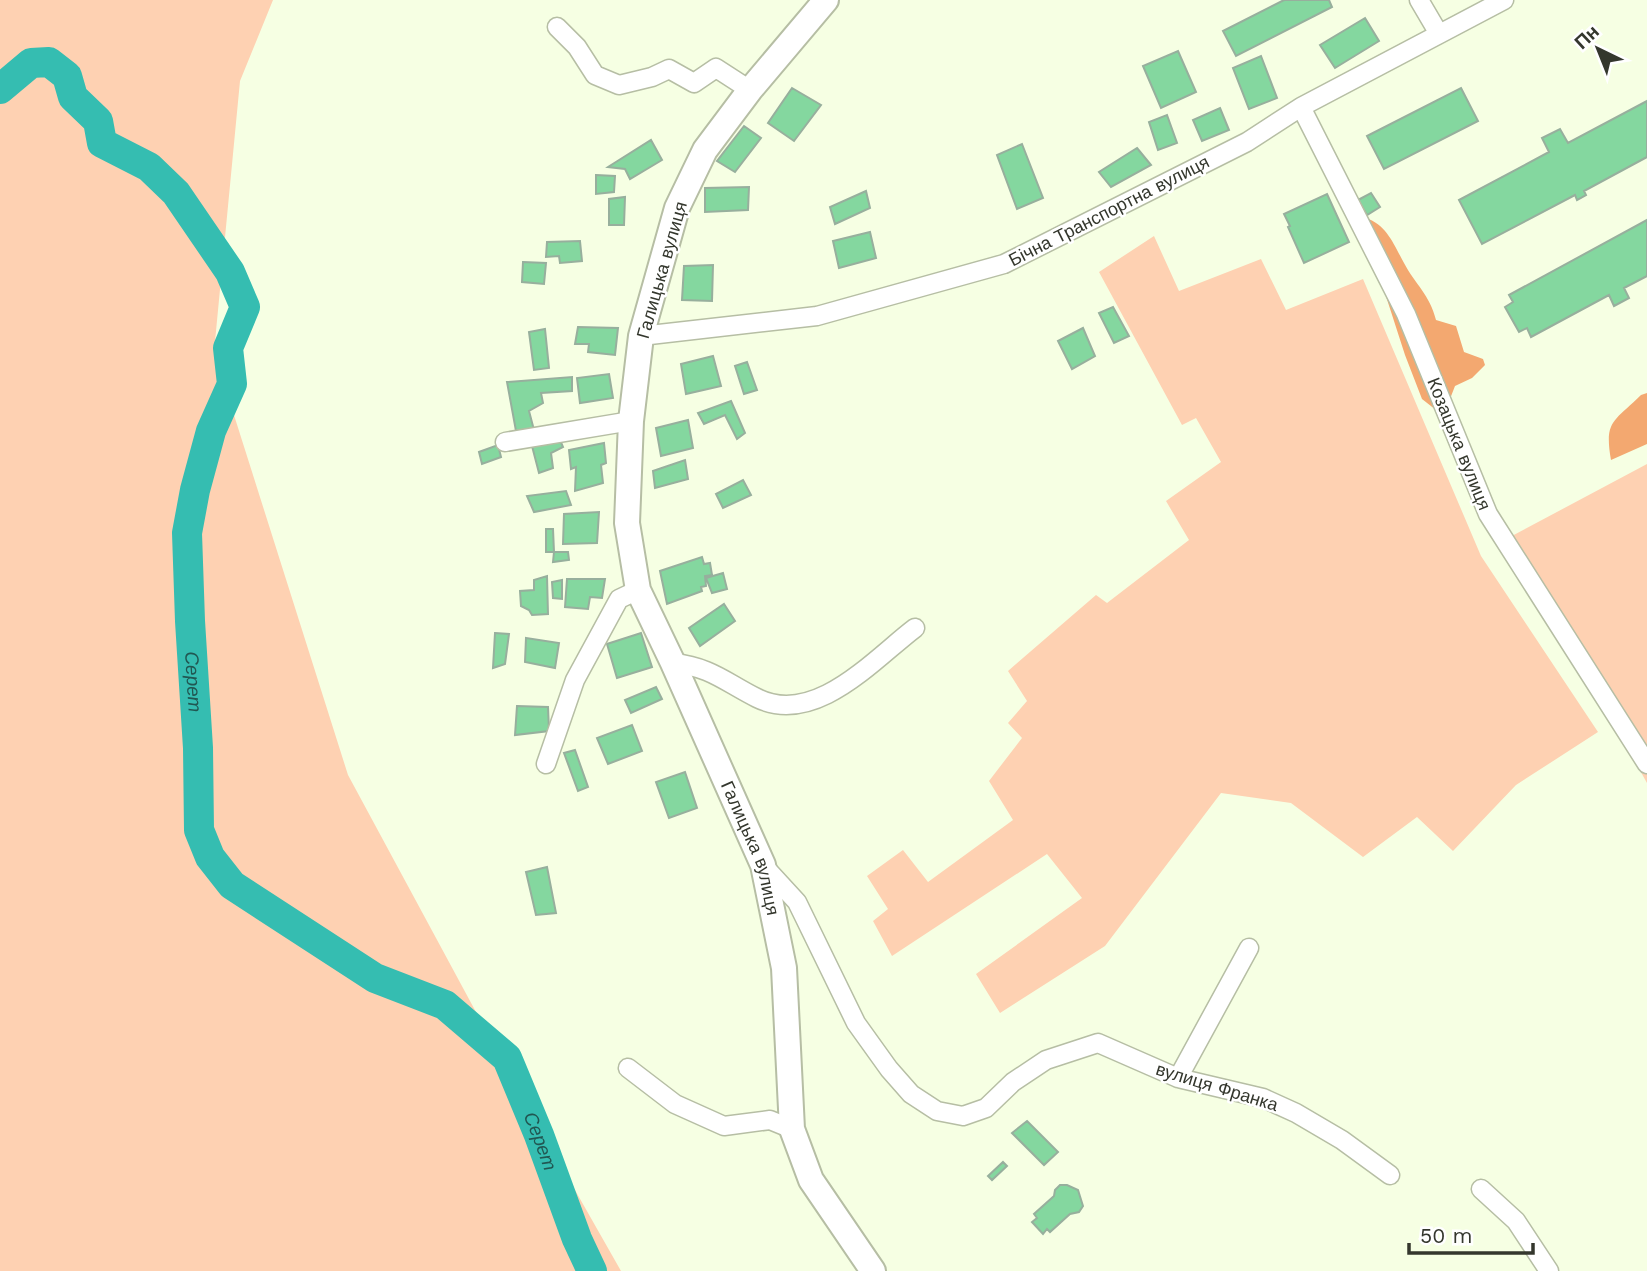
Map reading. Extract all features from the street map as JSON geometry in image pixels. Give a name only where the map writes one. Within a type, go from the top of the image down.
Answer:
[{"type":"main road","name":"Галицька вулиця","points":[[826,0],[750,90],[705,150],[677,208],[641,336],[631,421],[626,523],[638,590],[762,865],[784,968],[792,1129],[811,1180],[873,1271]]},
{"type":"street","points":[[1419,0],[1439,34]]},
{"type":"street","name":"Бічна Транспортна вулиця","points":[[641,336],[817,316],[1004,264],[1247,142],[1301,107],[1504,0]]},
{"type":"street","points":[[557,27],[577,47],[595,75],[619,85],[652,77],[669,69],[694,83],[716,68],[750,90]]},
{"type":"street","name":"Козацька вулиця","points":[[1301,107],[1406,314],[1488,514],[1647,764]]},
{"type":"street","points":[[505,442],[631,421]]},
{"type":"street","points":[[547,764],[575,680],[619,599],[638,590]]},
{"type":"street","points":[[673,663],[697,665],[758,698],[778,704],[799,703],[839,690],[915,628]]},
{"type":"street","name":"вулиця Франка","points":[[762,865],[797,902],[856,1023],[888,1069],[911,1094],[937,1111],[963,1115],[986,1108],[1013,1082],[1046,1060],[1098,1043],[1178,1077],[1263,1098],[1342,1140],[1390,1175]]},
{"type":"street","points":[[1178,1077],[1249,948]]},
{"type":"street","points":[[628,1068],[675,1104],[724,1126],[770,1120],[792,1129]]},
{"type":"street","points":[[1481,1189],[1516,1221],[1549,1271]]},
{"type":"shaded area","points":[[0,0],[273,0],[240,81],[214,352],[348,775],[517,1088],[621,1271],[0,1271]]},
{"type":"shaded area","points":[[1366,218],[1379,225],[1389,236],[1426,297],[1436,320],[1456,326],[1464,352],[1483,359],[1485,365],[1472,378],[1455,386],[1448,404],[1436,410],[1422,399],[1405,355],[1383,287]]},
{"type":"shaded area","points":[[1154,236],[1179,291],[1261,259],[1286,310],[1363,279],[1481,556],[1598,732],[1516,785],[1453,851],[1417,817],[1363,857],[1291,803],[1221,793],[1105,946],[1000,1013],[976,974],[1082,898],[1047,854],[892,956],[873,921],[888,909],[867,876],[903,850],[928,882],[1013,820],[989,781],[1022,738],[1008,723],[1027,701],[1008,671],[1096,595],[1107,603],[1189,540],[1166,501],[1221,462],[1196,418],[1182,425],[1099,272]]},
{"type":"shaded area","points":[[1647,393],[1647,444],[1611,460],[1609,437],[1613,423],[1641,395]]},
{"type":"shaded area","points":[[1647,464],[1647,783],[1510,537]]},
{"type":"building","points":[[1284,0],[1329,0],[1332,7],[1236,56],[1223,31]]},
{"type":"building","points":[[1365,18],[1379,41],[1335,68],[1320,45]]},
{"type":"building","points":[[1178,51],[1196,92],[1161,108],[1143,66]]},
{"type":"building","points":[[1261,56],[1277,98],[1249,109],[1233,68]]},
{"type":"building","points":[[792,88],[821,105],[794,141],[768,123]]},
{"type":"building","points":[[1461,88],[1478,121],[1384,169],[1367,136]]},
{"type":"building","points":[[1647,101],[1647,157],[1584,191],[1586,195],[1577,200],[1575,195],[1482,244],[1459,200],[1549,152],[1542,138],[1560,129],[1568,143]]},
{"type":"building","points":[[1220,108],[1229,130],[1202,141],[1193,120]]},
{"type":"building","points":[[1167,115],[1177,143],[1158,150],[1149,122]]},
{"type":"building","points":[[744,126],[761,138],[735,172],[717,161]]},
{"type":"building","points":[[651,140],[662,160],[630,179],[625,169],[608,167]]},
{"type":"building","points":[[1022,144],[1043,198],[1017,209],[997,155]]},
{"type":"building","points":[[1137,148],[1151,165],[1111,187],[1099,172]]},
{"type":"building","points":[[596,175],[615,176],[614,192],[596,194]]},
{"type":"building","points":[[749,187],[748,210],[705,212],[705,188]]},
{"type":"building","points":[[866,191],[870,208],[835,224],[830,207]]},
{"type":"building","points":[[1371,193],[1380,207],[1367,215],[1358,200]]},
{"type":"building","points":[[1327,194],[1349,242],[1304,263],[1284,214]]},
{"type":"building","points":[[625,197],[624,225],[609,225],[609,199]]},
{"type":"building","points":[[1647,220],[1647,276],[1624,288],[1629,298],[1614,306],[1609,295],[1531,337],[1527,328],[1519,332],[1505,307],[1513,302],[1509,295]]},
{"type":"building","points":[[870,232],[876,258],[839,268],[833,241]]},
{"type":"building","points":[[580,241],[582,261],[560,263],[559,256],[546,257],[547,242]]},
{"type":"building","points":[[523,262],[546,263],[544,284],[522,282]]},
{"type":"building","points":[[713,265],[712,301],[682,300],[684,266]]},
{"type":"building","points":[[1113,307],[1129,336],[1114,343],[1099,313]]},
{"type":"building","points":[[578,327],[618,328],[615,355],[588,352],[589,344],[575,344]]},
{"type":"building","points":[[1083,328],[1095,356],[1072,369],[1058,341]]},
{"type":"building","points":[[545,329],[549,368],[534,370],[529,332]]},
{"type":"building","points":[[713,356],[721,386],[686,394],[681,364]]},
{"type":"building","points":[[747,362],[757,390],[744,394],[735,366]]},
{"type":"building","points":[[609,374],[613,398],[580,403],[577,378]]},
{"type":"building","points":[[572,377],[572,391],[541,393],[543,403],[529,411],[534,430],[516,431],[507,382]]},
{"type":"building","points":[[731,401],[745,433],[737,439],[725,415],[704,424],[698,413]]},
{"type":"building","points":[[688,420],[693,448],[661,456],[656,428]]},
{"type":"building","points":[[560,440],[563,447],[551,453],[553,468],[539,473],[532,446]]},
{"type":"building","points":[[604,443],[606,463],[601,465],[603,483],[575,491],[576,467],[571,469],[569,450]]},
{"type":"building","points":[[498,445],[501,457],[482,464],[479,452]]},
{"type":"building","points":[[685,460],[688,479],[655,488],[653,471]]},
{"type":"building","points":[[743,480],[751,495],[723,508],[716,494]]},
{"type":"building","points":[[566,491],[571,505],[534,512],[527,496]]},
{"type":"building","points":[[599,512],[597,543],[563,544],[564,514]]},
{"type":"building","points":[[546,529],[553,529],[554,552],[546,552]]},
{"type":"building","points":[[554,552],[568,552],[569,560],[553,562]]},
{"type":"building","points":[[702,557],[704,564],[710,563],[712,575],[705,576],[706,586],[701,587],[702,591],[667,604],[660,571]]},
{"type":"building","points":[[723,573],[727,589],[712,593],[706,578]]},
{"type":"building","points":[[547,576],[548,614],[532,615],[521,606],[520,591],[534,590],[534,580]]},
{"type":"building","points":[[567,579],[605,579],[602,598],[590,597],[588,609],[565,607]]},
{"type":"building","points":[[562,580],[562,599],[553,598],[552,582]]},
{"type":"building","points":[[724,604],[735,621],[700,646],[689,628]]},
{"type":"building","points":[[495,633],[509,634],[505,664],[493,668]]},
{"type":"building","points":[[641,633],[652,667],[617,678],[607,644]]},
{"type":"building","points":[[526,638],[559,643],[555,668],[525,662]]},
{"type":"building","points":[[656,687],[662,699],[631,713],[625,700]]},
{"type":"building","points":[[517,706],[548,707],[549,731],[515,735]]},
{"type":"building","points":[[632,725],[642,751],[608,764],[597,738]]},
{"type":"building","points":[[575,750],[588,787],[578,791],[564,753]]},
{"type":"building","points":[[685,772],[697,808],[669,818],[656,782]]},
{"type":"building","points":[[547,867],[556,913],[536,915],[526,872]]},
{"type":"building","points":[[1027,1121],[1058,1152],[1044,1165],[1012,1133]]},
{"type":"building","points":[[1003,1162],[1007,1166],[992,1180],[988,1176]]},
{"type":"building","points":[[1060,1185],[1078,1190],[1083,1206],[1079,1212],[1070,1214],[1050,1232],[1047,1229],[1043,1234],[1032,1222],[1037,1218],[1034,1214],[1054,1196]]},
{"type":"waterway","name":"Серет","points":[[0,89],[31,63],[49,62],[67,76],[73,97],[98,121],[102,143],[149,167],[176,193],[230,272],[245,307],[228,348],[232,384],[211,431],[187,533],[198,748],[199,830],[210,857],[232,885],[375,978],[445,1005],[507,1058],[592,1271]]}]
